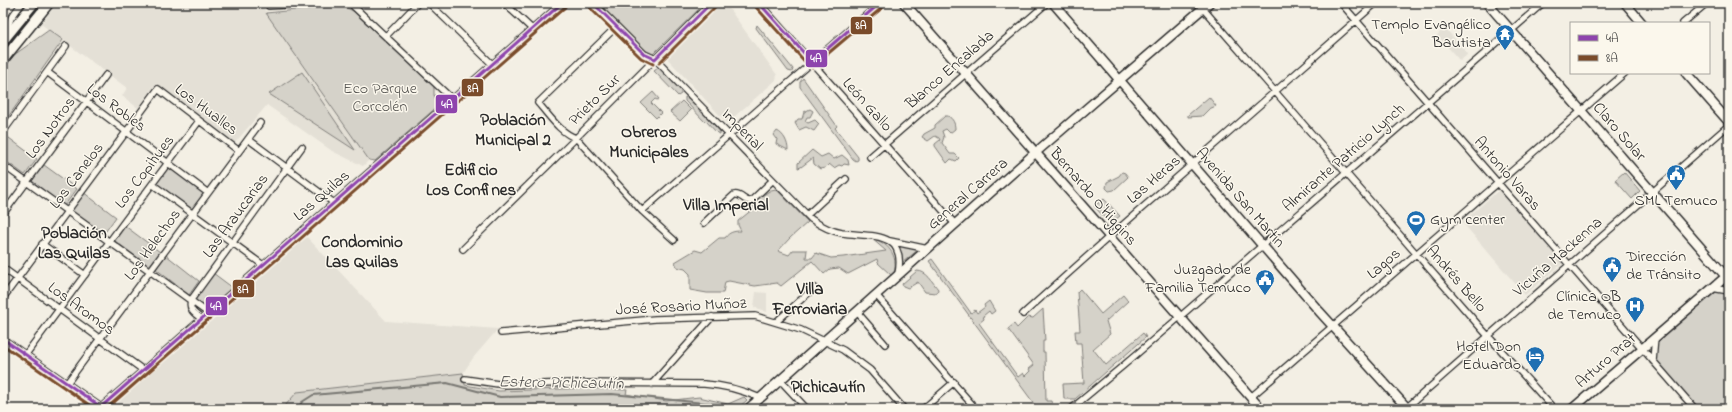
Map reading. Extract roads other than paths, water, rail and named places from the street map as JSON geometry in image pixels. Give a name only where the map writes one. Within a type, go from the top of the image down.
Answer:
[{"type":"main road","points":[[3,40],[34,3]]},
{"type":"main road","points":[[33,23],[31,11],[34,3]]},
{"type":"main road","points":[[3,60],[49,3]]},
{"type":"street","points":[[3,40],[11,18],[22,3]]},
{"type":"street","points":[[269,6],[317,3]]},
{"type":"street","points":[[350,3],[452,99]]},
{"type":"street","points":[[386,36],[418,3]]},
{"type":"street","points":[[429,3],[492,64]]},
{"type":"street","points":[[504,3],[532,29]]},
{"type":"street","name":"Las Quilas","points":[[100,408],[562,3]]},
{"type":"street","name":"Imperial","points":[[593,3],[644,54],[655,59],[807,215],[818,224],[834,231],[875,235],[890,241],[928,249]]},
{"type":"street","name":"Prieto Sur","points":[[463,249],[711,3]]},
{"type":"street","name":"León Gallo","points":[[759,3],[955,224]]},
{"type":"street","points":[[642,210],[880,3]]},
{"type":"street","name":"Bernardo O'Higgins","points":[[904,3],[1035,154],[1181,316],[1261,409]]},
{"type":"street","name":"Blanco Encalada","points":[[870,157],[1047,3]]},
{"type":"street","name":"Avenida San Martín","points":[[1053,3],[1263,246],[1406,408]]},
{"type":"street","name":"Antonio Varas","points":[[1341,3],[1695,409]]},
{"type":"street","name":"Las Heras","points":[[1023,314],[1376,3]]},
{"type":"street","name":"Claro Solar","points":[[1487,3],[1728,276]]},
{"type":"street","name":"Almirante Patricio Lynch","points":[[1071,409],[1263,246],[1543,3]]},
{"type":"street","points":[[1625,3],[1641,22]]},
{"type":"street","points":[[1684,22],[1707,3]]},
{"type":"street","name":"General Carrera","points":[[748,409],[898,274],[1120,80],[1203,5]]},
{"type":"street","name":"Andrés Bello","points":[[1203,5],[1416,254],[1554,409]]},
{"type":"street","points":[[616,27],[538,103],[568,136],[576,138],[642,210],[674,240]]},
{"type":"street","points":[[3,132],[66,46]]},
{"type":"street","name":"Los Robles","points":[[47,72],[208,192]]},
{"type":"street","name":"Lagos","points":[[1251,397],[1624,74]]},
{"type":"street","points":[[1687,74],[1729,122]]},
{"type":"street","name":"Los Notros","points":[[3,214],[106,75]]},
{"type":"street","name":"Los Hualles","points":[[158,89],[239,151]]},
{"type":"street","name":"Los Canelos","points":[[3,298],[158,89]]},
{"type":"street","name":"Los Copihues","points":[[26,354],[199,121]]},
{"type":"street","name":"Los Helechos","points":[[67,383],[260,123]]},
{"type":"street","name":"Vicuña Mackenna","points":[[1406,408],[1729,126]]},
{"type":"street","points":[[248,140],[334,203]]},
{"type":"street","name":"Las Araucarias","points":[[190,300],[302,148]]},
{"type":"street","points":[[3,164],[208,313]]},
{"type":"street","points":[[807,215],[846,179]]},
{"type":"street","points":[[704,223],[734,196],[739,195],[746,201],[750,201],[773,180]]},
{"type":"street","points":[[152,184],[263,265]]},
{"type":"street","points":[[890,241],[899,257],[898,274]]},
{"type":"street","points":[[42,244],[85,275]]},
{"type":"street","name":"Los Aromos","points":[[3,268],[143,370]]},
{"type":"street","name":"Arturo Prat","points":[[1572,409],[1712,288],[1728,276]]},
{"type":"street","points":[[776,322],[814,288]]},
{"type":"street","points":[[1712,288],[1729,291]]},
{"type":"street","points":[[876,294],[976,409]]},
{"type":"street","points":[[190,300],[191,310],[202,319]]},
{"type":"street","points":[[857,312],[885,344]]},
{"type":"street","points":[[652,384],[712,316]]},
{"type":"street","name":"José Rosario Muñoz","points":[[501,333],[655,319],[712,316],[755,316],[801,330],[843,350],[864,365],[904,409]]},
{"type":"street","points":[[1654,361],[1655,337]]},
{"type":"street","points":[[3,339],[67,383],[100,408]]},
{"type":"street","points":[[465,379],[505,385],[576,383],[716,385],[747,392],[760,398]]},
{"type":"street","points":[[780,380],[807,409]]},
{"type":"street","points":[[923,409],[954,382]]},
{"type":"waterway","name":"Estero Pichicautín","points":[[297,409],[302,402],[313,395],[447,383],[500,397],[612,394],[735,406]]},
{"type":"place","name":"Templo Evangélico Bautista","points":[[1505,51]]},
{"type":"place","name":"SML Temuco","points":[[1676,191]]},
{"type":"place","name":"Gym center","points":[[1416,237]]},
{"type":"place","name":"Dirección de Tránsito","points":[[1612,283]]},
{"type":"place","name":"Juzgado de Familia Temuco","points":[[1265,296]]},
{"type":"place","name":"Clínica OB de Temuco","points":[[1635,323]]},
{"type":"place","name":"Hotel Don Eduardo","points":[[1535,373]]},
{"type":"district","name":"Población Municipal 2","points":[[513,130]]},
{"type":"district","name":"Obreros Municipales","points":[[649,142]]},
{"type":"district","name":"Edificio Los Confines","points":[[471,180]]},
{"type":"district","name":"Villa Imperial","points":[[726,205]]},
{"type":"district","name":"Población Las Quilas","points":[[74,243]]},
{"type":"district","name":"Condominio Las Quilas","points":[[362,252]]},
{"type":"district","name":"Villa Ferroviaria","points":[[810,299]]},
{"type":"district","name":"Pichicautín","points":[[828,387]]},
{"type":"park label","name":"Eco Parque Corcolén","points":[[380,98]]}]
